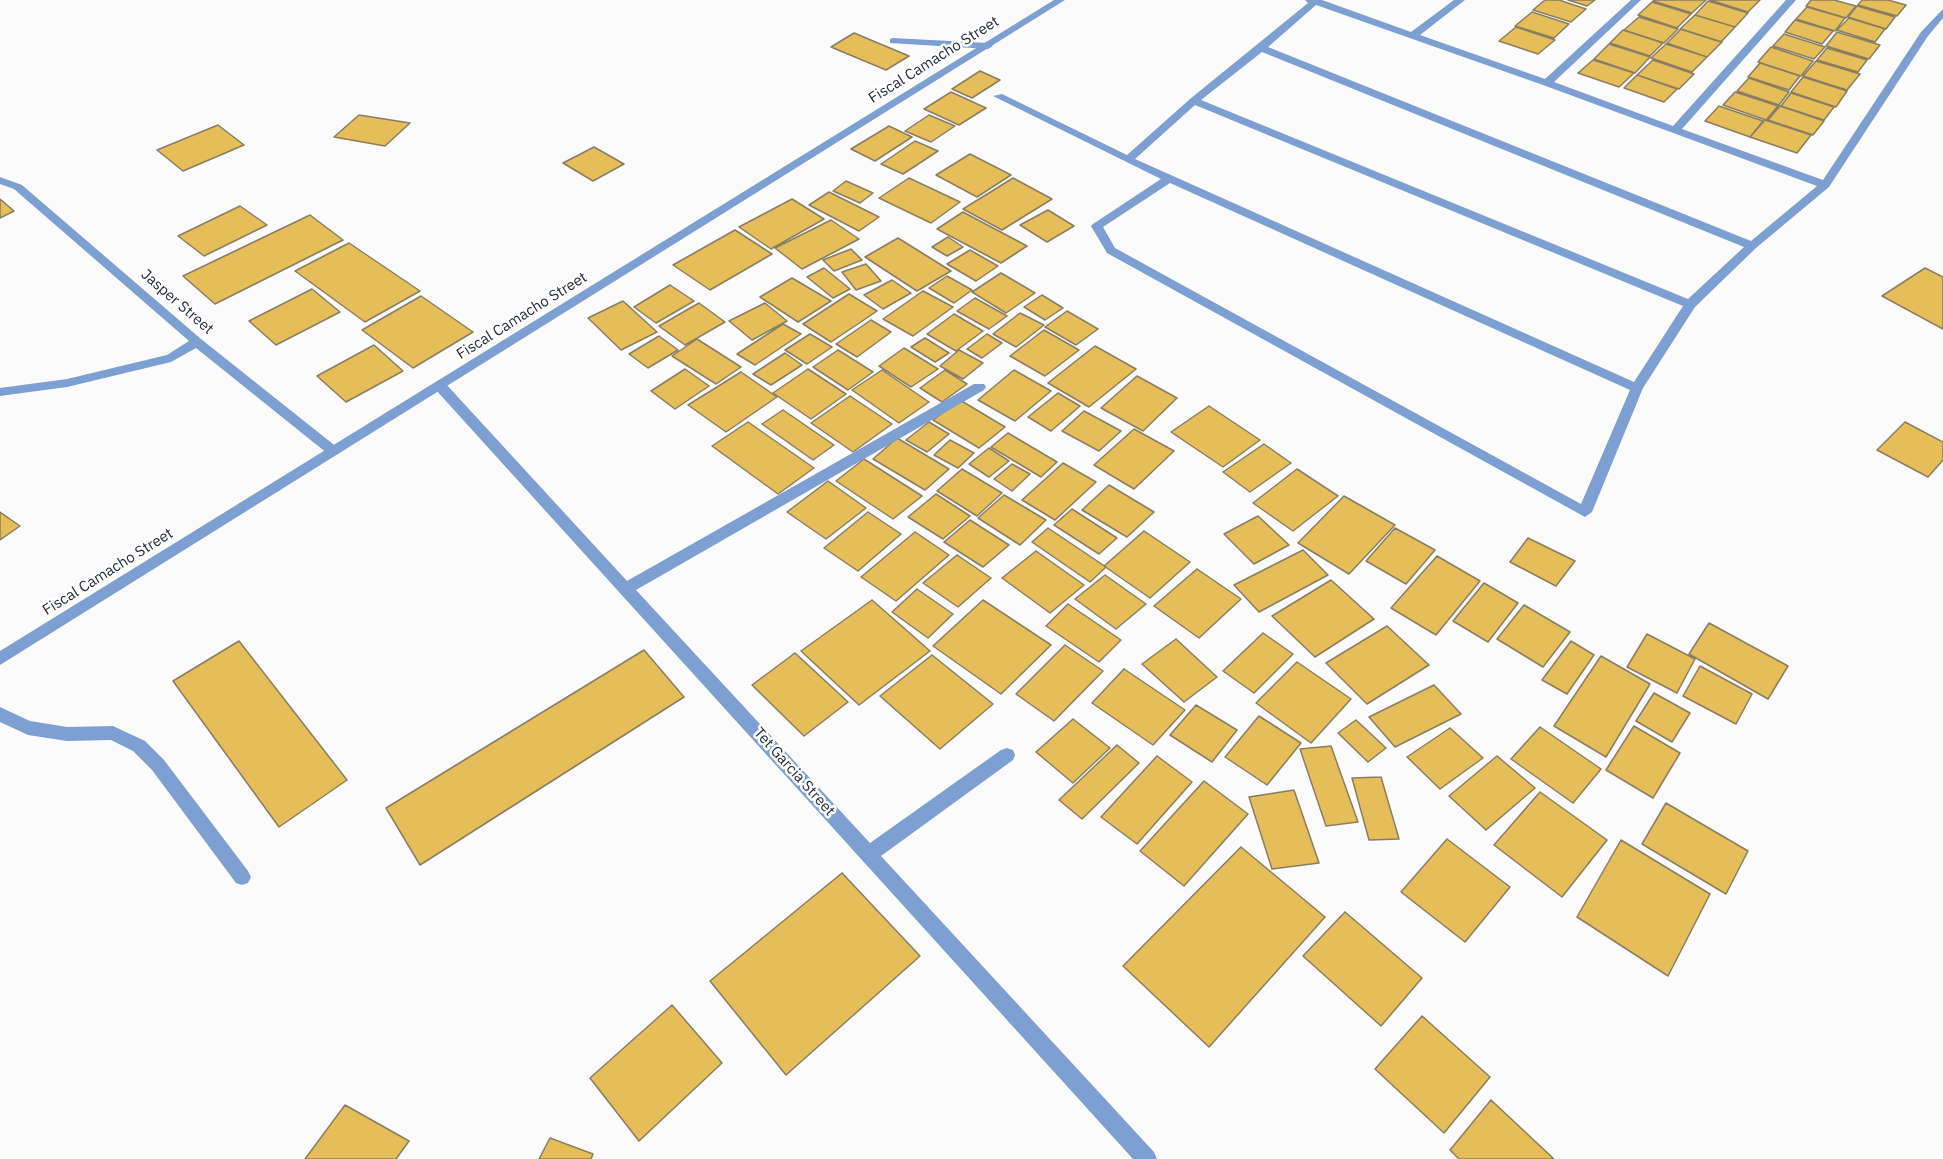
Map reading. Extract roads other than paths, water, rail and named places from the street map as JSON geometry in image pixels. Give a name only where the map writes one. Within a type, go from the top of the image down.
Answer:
[{"type":"street","name":"Fiscal Camacho Street","points":[[0,659],[1060,0]]},
{"type":"street","points":[[1128,160],[1194,100],[1261,48],[1314,0],[1825,185]]},
{"type":"street","points":[[1414,35],[1460,0]]},
{"type":"street","points":[[1547,83],[1636,0]]},
{"type":"street","points":[[1675,130],[1791,0]]},
{"type":"street","points":[[1170,178],[1097,226],[1111,250],[1585,512],[1637,388],[1690,304],[1752,246],[1825,185],[1924,34],[1943,12]]},
{"type":"street","points":[[893,41],[988,46]]},
{"type":"street","points":[[1261,48],[1752,246]]},
{"type":"street","points":[[998,96],[1128,160],[1637,388]]},
{"type":"street","points":[[1194,100],[1690,304]]},
{"type":"street","name":"Jasper Street","points":[[0,180],[18,187],[197,342],[333,451]]},
{"type":"street","points":[[0,392],[67,383],[171,358],[197,342]]},
{"type":"street","name":"Tet Garcia Street","points":[[440,386],[1147,1159]]},
{"type":"street","points":[[626,589],[979,387]]},
{"type":"street","points":[[0,714],[28,728],[67,734],[113,733],[139,746],[158,765],[242,878]]},
{"type":"street","points":[[868,854],[1008,755]]}]
